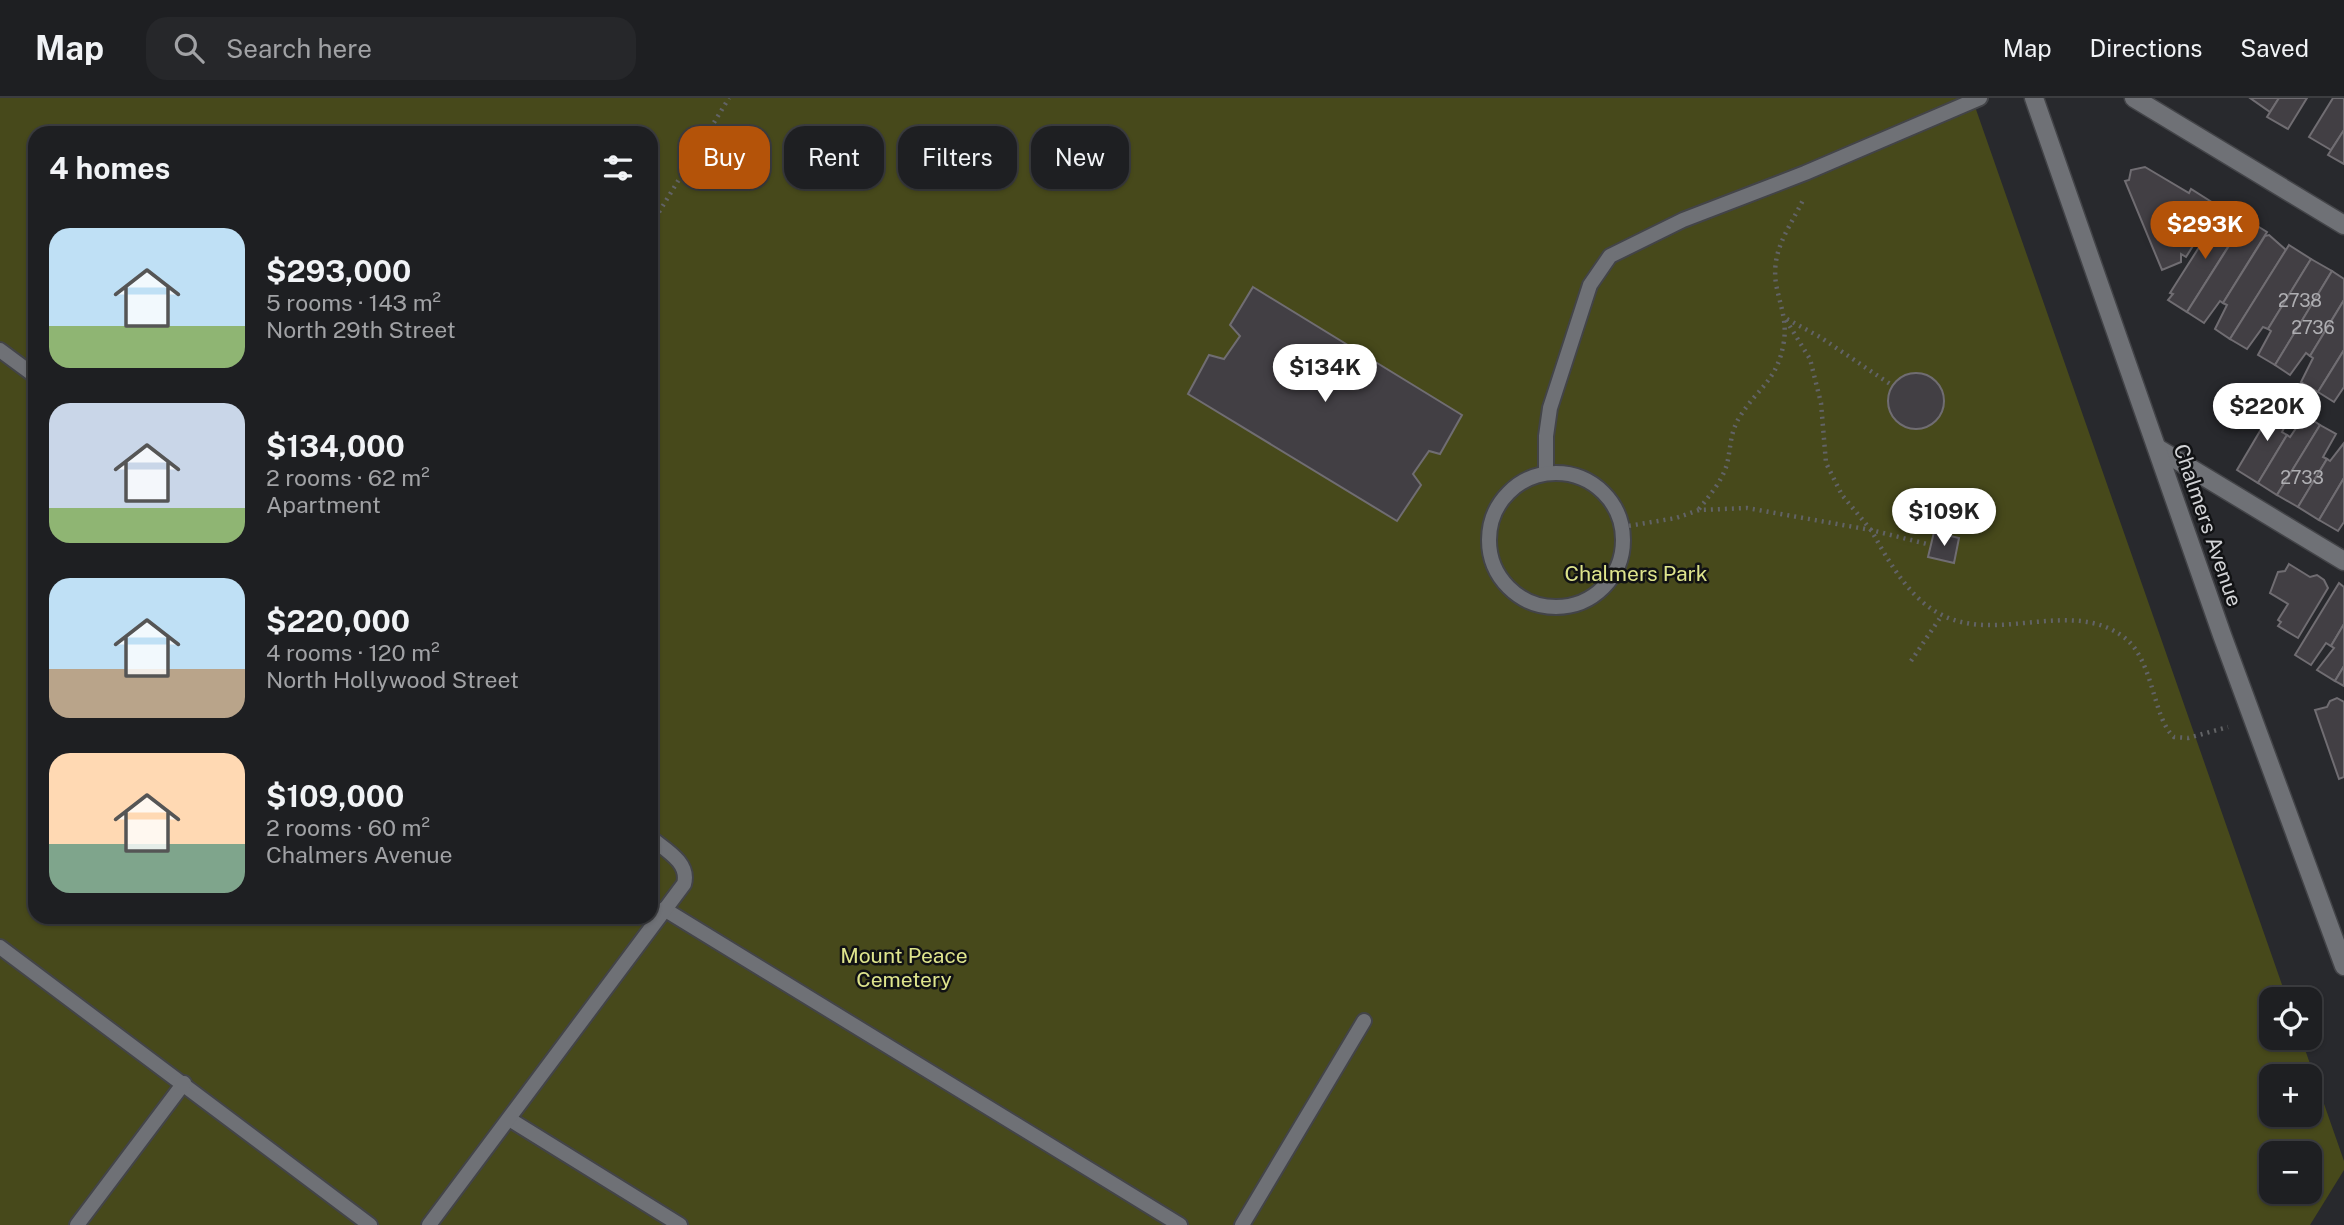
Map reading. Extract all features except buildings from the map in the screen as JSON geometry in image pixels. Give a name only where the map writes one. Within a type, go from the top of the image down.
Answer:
[{"type":"street","name":"Chalmers Avenue","points":[[2034,98],[2344,966]]},
{"type":"street","points":[[2134,98],[2344,225]]},
{"type":"street","points":[[2157,448],[2344,561]]},
{"type":"lane","points":[[1546,473],[1546,436],[1550,408],[1590,285],[1610,256],[1683,220],[1805,173],[1980,98]]},
{"type":"lane","points":[[0,350],[28,371]]},
{"type":"lane","points":[[1546,473],[1567,473],[1586,479],[1603,491],[1616,507],[1622,527],[1624,545],[1610,580],[1580,603],[1543,606],[1526,600],[1511,589],[1499,575],[1489,538],[1492,520],[1513,489],[1528,478],[1546,473]]},
{"type":"lane","points":[[658,844],[672,855],[687,874],[684,884],[658,917]]},
{"type":"lane","points":[[664,909],[1180,1225]]},
{"type":"lane","points":[[429,1225],[653,924]]},
{"type":"lane","points":[[0,947],[370,1225]]},
{"type":"lane","points":[[1242,1225],[1364,1021]]},
{"type":"lane","points":[[77,1225],[184,1083]]},
{"type":"lane","points":[[509,1119],[680,1225]]},
{"type":"path","points":[[659,212],[729,98]]},
{"type":"path","points":[[1805,173],[1804,197],[1784,231],[1776,259],[1777,286],[1786,319],[1805,351],[1816,381],[1822,445],[1833,480],[1871,530],[1900,576],[1942,615],[2001,625],[2073,621],[2112,631],[2125,638],[2143,663],[2170,733],[2174,737],[2188,738],[2254,720]]},
{"type":"path","points":[[1786,319],[1820,337],[1893,386]]},
{"type":"path","points":[[1699,510],[1722,475],[1731,433],[1739,417],[1775,372],[1781,357],[1786,319]]},
{"type":"path","points":[[1622,527],[1676,518],[1699,510],[1763,509],[1927,544]]},
{"type":"path","points":[[1911,661],[1942,615]]},
{"type":"green space","name":"Chalmers Park","points":[[0,98],[1972,98],[2283,987],[2259,987],[2259,1050],[2305,1050],[2310,1064],[2259,1064],[2259,1127],[2322,1127],[2322,1098],[2344,1161],[2344,1170],[2310,1225],[0,1225]]},
{"type":"park label","name":"Mount Peace Cemetery","points":[[904,967]]}]
